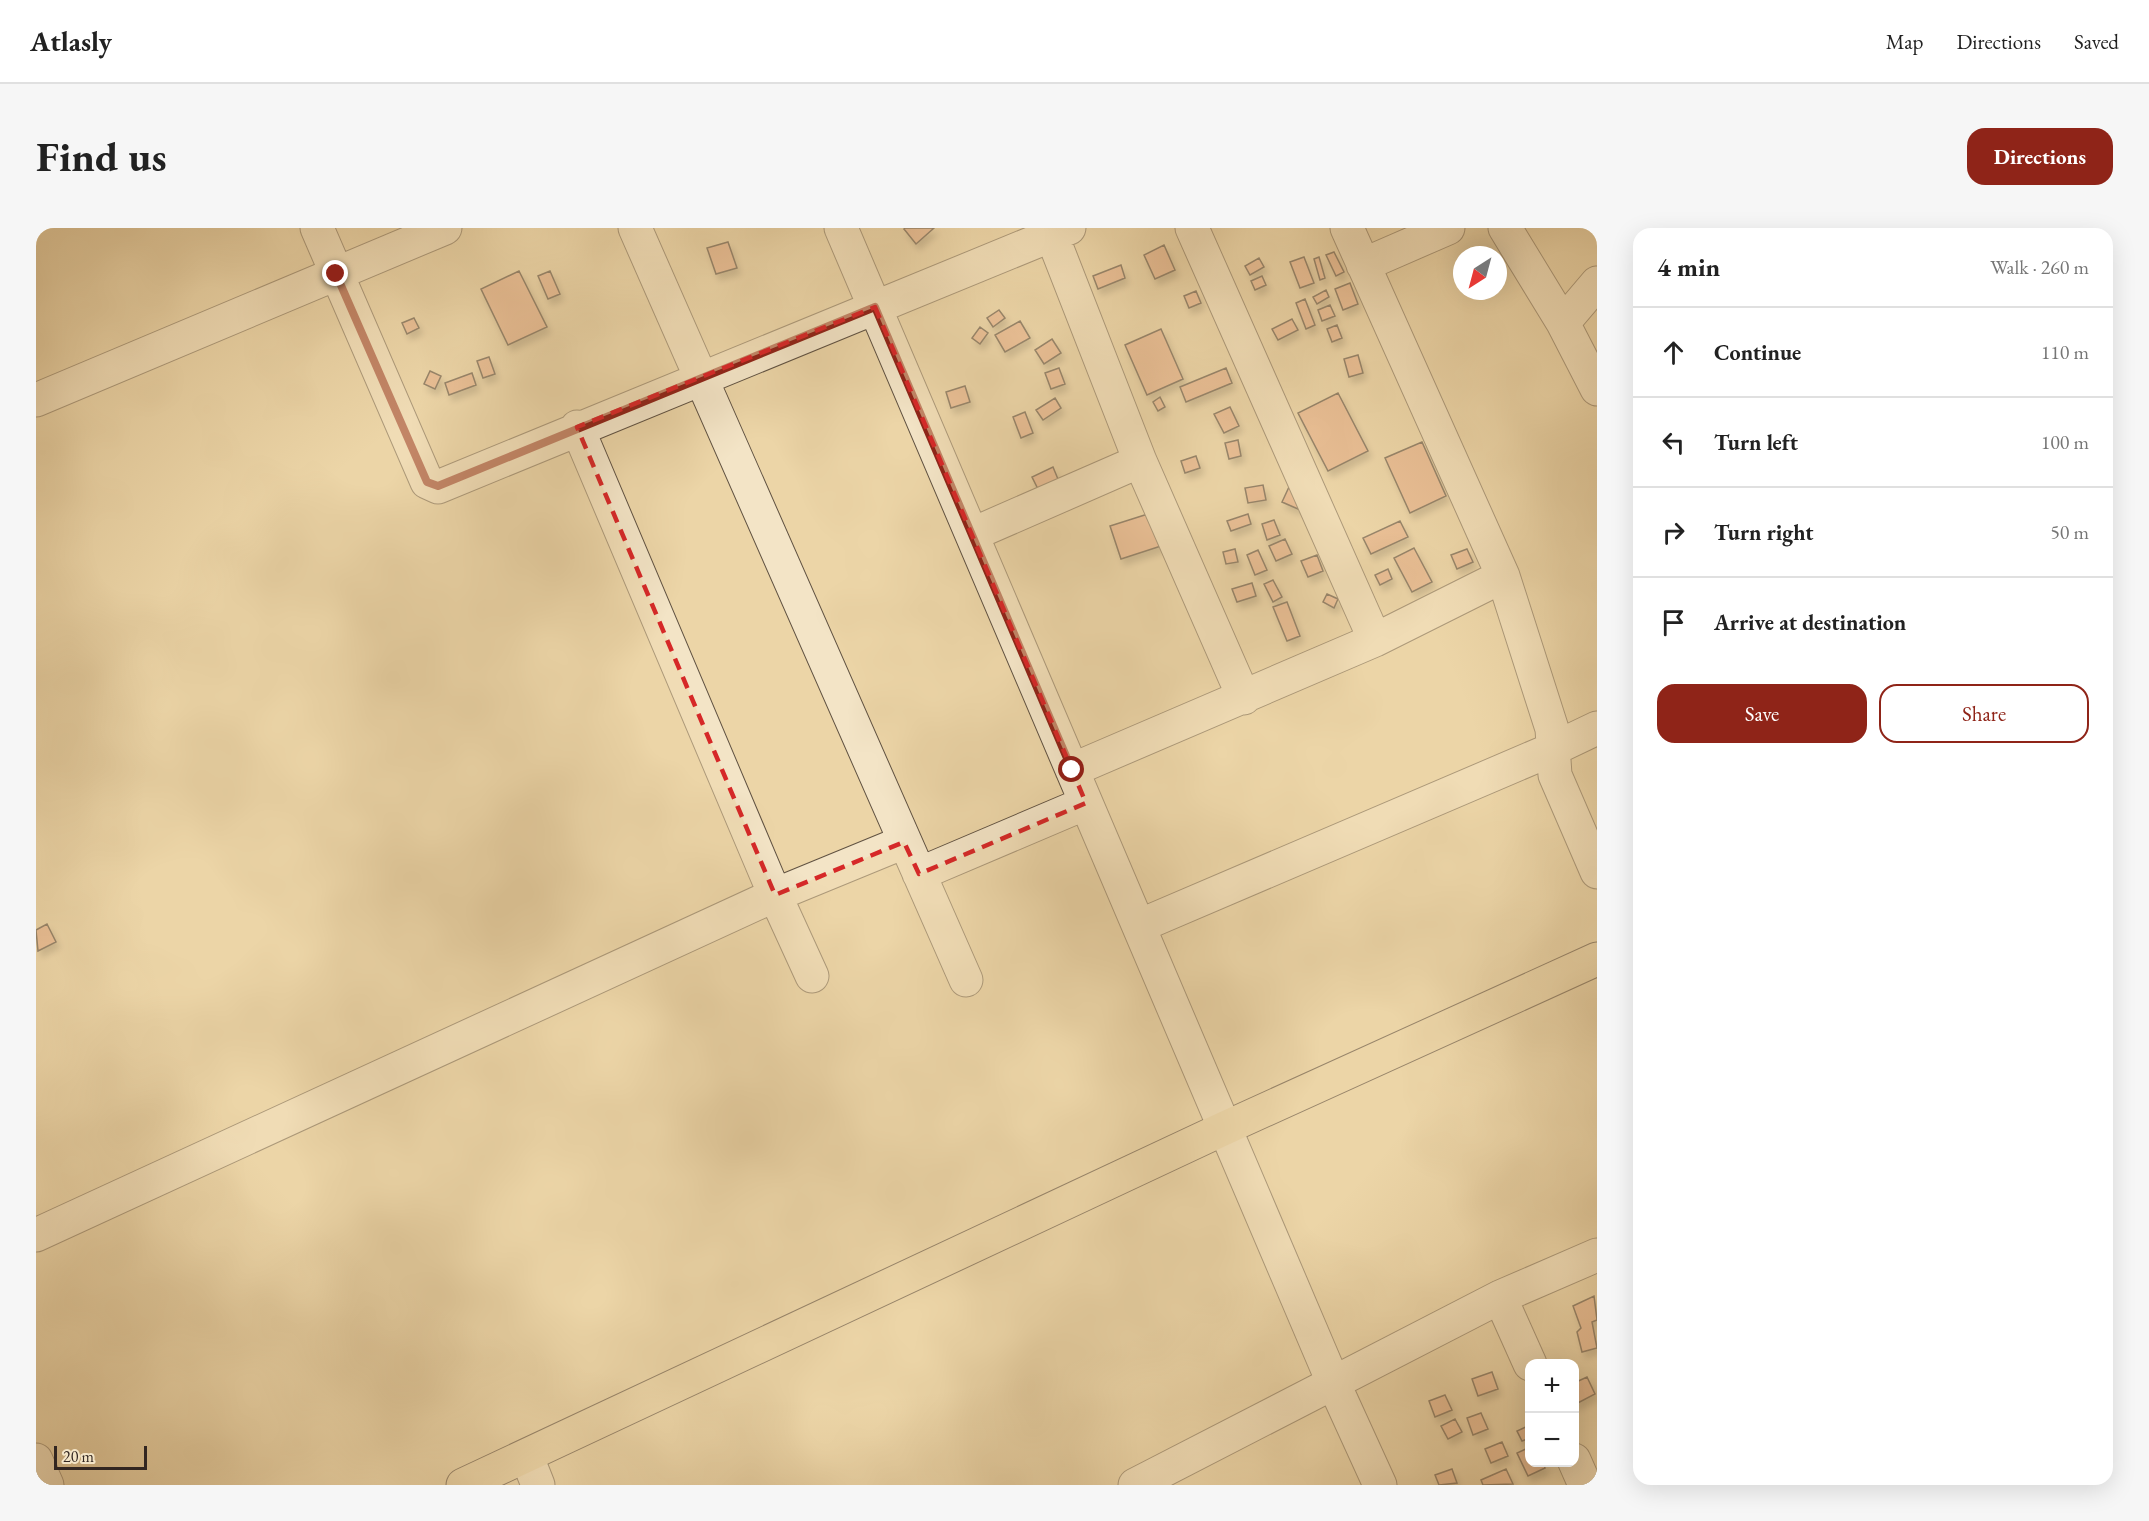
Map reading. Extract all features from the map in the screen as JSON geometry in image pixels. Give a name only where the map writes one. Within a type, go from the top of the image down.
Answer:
[{"type":"main road","points":[[463,1485],[532,1471],[1225,1128],[1597,959]]},
{"type":"street","points":[[317,228],[429,484],[438,486],[1057,230],[1140,461],[1244,698]]},
{"type":"street","points":[[36,400],[445,228]]},
{"type":"street","points":[[635,228],[966,980]]},
{"type":"street","points":[[842,228],[1333,1382],[1380,1485]]},
{"type":"street","points":[[1192,228],[1375,640]]},
{"type":"street","points":[[1347,228],[1503,576],[1552,729],[1555,775],[1597,872]]},
{"type":"street","points":[[1363,265],[1448,228]]},
{"type":"street","points":[[1505,228],[1563,323],[1597,389]]},
{"type":"street","points":[[1563,323],[1597,283]]},
{"type":"street","points":[[577,428],[775,895],[812,976]]},
{"type":"street","points":[[973,534],[1140,461]]},
{"type":"street","points":[[1072,770],[1375,640],[1503,576]]},
{"type":"street","points":[[1139,926],[1553,749],[1597,728]]},
{"type":"street","points":[[919,874],[1086,802]]},
{"type":"street","points":[[36,1235],[775,895],[904,842]]},
{"type":"street","points":[[1135,1485],[1169,1478],[1333,1382],[1500,1297],[1597,1255]]},
{"type":"street","points":[[1500,1297],[1528,1359]]},
{"type":"street","points":[[36,1460],[46,1485]]},
{"type":"street","points":[[1578,1467],[1585,1485]]},
{"type":"highlighted area","points":[[875,307],[1086,803],[919,874],[904,842],[775,895],[577,427]]},
{"type":"building","points":[[905,228],[934,228],[916,244]]},
{"type":"building","points":[[728,242],[737,268],[716,274],[707,248]]},
{"type":"building","points":[[1164,245],[1175,270],[1155,279],[1144,255]]},
{"type":"building","points":[[1334,252],[1344,272],[1336,276],[1326,255]]},
{"type":"building","points":[[1304,257],[1314,283],[1300,288],[1290,262]]},
{"type":"building","points":[[1319,257],[1325,278],[1320,280],[1314,259]]},
{"type":"building","points":[[1259,258],[1264,267],[1250,275],[1245,266]]},
{"type":"building","points":[[1121,265],[1125,278],[1098,289],[1093,276]]},
{"type":"building","points":[[519,271],[547,327],[508,345],[481,289]]},
{"type":"building","points":[[550,271],[560,294],[548,299],[538,276]]},
{"type":"building","points":[[1262,276],[1266,285],[1255,290],[1251,281]]},
{"type":"building","points":[[1350,283],[1358,304],[1343,310],[1335,289]]},
{"type":"building","points":[[1326,290],[1329,297],[1317,304],[1313,297]]},
{"type":"building","points":[[1196,291],[1201,303],[1189,308],[1184,296]]},
{"type":"building","points":[[1305,299],[1315,325],[1306,329],[1296,303]]},
{"type":"building","points":[[1330,305],[1335,316],[1322,321],[1318,310]]},
{"type":"building","points":[[999,310],[1005,318],[993,327],[987,318]]},
{"type":"building","points":[[414,318],[419,328],[407,334],[402,323]]},
{"type":"building","points":[[1292,319],[1298,330],[1278,340],[1272,329]]},
{"type":"building","points":[[1020,321],[1030,338],[1005,352],[995,335]]},
{"type":"building","points":[[1337,325],[1342,338],[1332,342],[1327,329]]},
{"type":"building","points":[[980,327],[988,333],[980,344],[972,338]]},
{"type":"building","points":[[1161,329],[1183,379],[1147,395],[1125,345]]},
{"type":"building","points":[[1052,339],[1061,353],[1044,364],[1035,350]]},
{"type":"building","points":[[1358,355],[1363,373],[1349,377],[1344,359]]},
{"type":"building","points":[[489,357],[495,374],[483,378],[477,361]]},
{"type":"building","points":[[1059,368],[1065,384],[1051,389],[1045,373]]},
{"type":"building","points":[[1226,368],[1232,383],[1186,402],[1180,387]]},
{"type":"building","points":[[430,371],[441,376],[435,389],[424,384]]},
{"type":"building","points":[[472,373],[476,385],[449,395],[445,383]]},
{"type":"building","points":[[965,386],[970,402],[951,408],[946,392]]},
{"type":"building","points":[[1338,393],[1368,451],[1328,471],[1298,413]]},
{"type":"building","points":[[1160,397],[1165,407],[1158,411],[1153,402]]},
{"type":"building","points":[[1055,398],[1061,408],[1043,420],[1036,410]]},
{"type":"building","points":[[1230,407],[1239,426],[1224,433],[1214,414]]},
{"type":"building","points":[[1025,412],[1033,433],[1021,438],[1013,417]]},
{"type":"building","points":[[1238,440],[1241,456],[1229,459],[1225,443]]},
{"type":"building","points":[[1422,442],[1446,496],[1410,513],[1385,458]]},
{"type":"building","points":[[1196,456],[1200,468],[1185,473],[1181,461]]},
{"type":"building","points":[[1053,467],[1060,484],[1040,493],[1032,477]]},
{"type":"building","points":[[1263,485],[1266,500],[1248,503],[1245,488]]},
{"type":"building","points":[[1289,487],[1305,494],[1298,509],[1282,502]]},
{"type":"building","points":[[1151,513],[1161,546],[1121,559],[1110,526]]},
{"type":"building","points":[[1248,514],[1251,524],[1231,531],[1227,521]]},
{"type":"building","points":[[1274,520],[1280,535],[1267,540],[1262,524]]},
{"type":"building","points":[[1400,521],[1408,537],[1371,554],[1363,538]]},
{"type":"building","points":[[1285,539],[1292,554],[1276,561],[1269,546]]},
{"type":"building","points":[[1414,548],[1432,582],[1412,592],[1394,558]]},
{"type":"building","points":[[1235,549],[1238,562],[1226,564],[1223,552]]},
{"type":"building","points":[[1467,549],[1473,562],[1457,569],[1451,555]]},
{"type":"building","points":[[1258,550],[1267,570],[1255,575],[1247,555]]},
{"type":"building","points":[[1317,555],[1323,571],[1308,577],[1301,561]]},
{"type":"building","points":[[1388,569],[1392,579],[1380,585],[1375,575]]},
{"type":"building","points":[[1273,580],[1282,597],[1273,602],[1264,584]]},
{"type":"building","points":[[1252,583],[1256,596],[1237,602],[1232,589]]},
{"type":"building","points":[[1327,594],[1338,599],[1334,608],[1323,602]]},
{"type":"building","points":[[1287,602],[1300,636],[1287,641],[1273,607]]},
{"type":"building","points":[[47,924],[56,942],[38,951],[36,930]]},
{"type":"building","points":[[1594,1296],[1597,1320],[1592,1322],[1597,1348],[1582,1352],[1577,1332],[1581,1328],[1573,1306]]},
{"type":"building","points":[[1492,1372],[1498,1389],[1478,1396],[1472,1379]]},
{"type":"building","points":[[1587,1377],[1595,1394],[1579,1402],[1579,1381]]},
{"type":"building","points":[[1445,1395],[1452,1410],[1435,1417],[1429,1401]]},
{"type":"building","points":[[1481,1413],[1488,1429],[1473,1435],[1467,1418]]},
{"type":"building","points":[[1455,1419],[1462,1432],[1448,1439],[1441,1426]]},
{"type":"building","points":[[1525,1427],[1525,1440],[1522,1441],[1517,1431]]},
{"type":"building","points":[[1502,1442],[1508,1456],[1491,1463],[1485,1449]]},
{"type":"building","points":[[1525,1449],[1525,1467],[1545,1468],[1528,1476],[1517,1453]]},
{"type":"building","points":[[1452,1469],[1457,1483],[1439,1485],[1435,1475]]},
{"type":"building","points":[[1506,1469],[1513,1484],[1483,1485],[1481,1480]]},
{"type":"route","points":[[336,274],[427,482],[432,486],[438,486],[875,307],[1072,770]]}]
